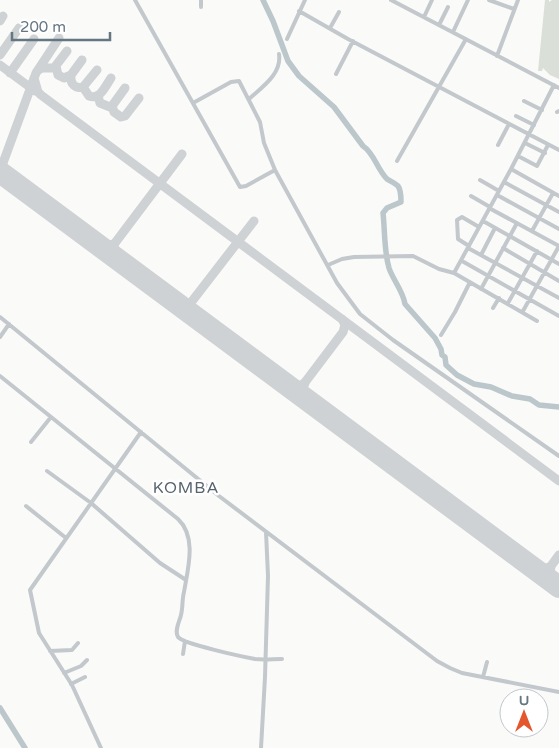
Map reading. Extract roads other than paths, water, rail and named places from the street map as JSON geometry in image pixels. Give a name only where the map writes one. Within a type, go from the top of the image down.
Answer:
[{"type":"street","points":[[135,0],[240,187],[246,186],[275,170]]},
{"type":"street","points":[[201,0],[201,7]]},
{"type":"street","points":[[287,39],[305,0]]},
{"type":"street","points":[[391,0],[557,86],[542,110],[454,273]]},
{"type":"street","points":[[424,17],[432,0]]},
{"type":"street","points":[[453,32],[468,0]]},
{"type":"street","points":[[489,0],[514,9]]},
{"type":"street","points":[[497,56],[518,0]]},
{"type":"street","points":[[439,25],[448,7]]},
{"type":"street","points":[[299,11],[353,42],[559,150]]},
{"type":"street","points":[[330,28],[338,12]]},
{"type":"street","points":[[397,162],[466,39]]},
{"type":"street","points":[[336,74],[353,42]]},
{"type":"street","points":[[249,99],[271,78],[277,69],[279,54]]},
{"type":"street","points":[[192,103],[237,80],[260,122],[264,143],[275,170],[343,292],[356,309],[367,321],[439,374],[559,456]]},
{"type":"street","points":[[524,101],[542,110]]},
{"type":"street","points":[[516,116],[534,125]]},
{"type":"street","points":[[498,145],[509,124]]},
{"type":"street","points":[[525,143],[545,153]]},
{"type":"street","points":[[518,156],[537,166],[548,145]]},
{"type":"street","points":[[511,169],[559,196]]},
{"type":"street","points":[[480,180],[498,193],[559,229]]},
{"type":"street","points":[[504,182],[559,212]]},
{"type":"street","points":[[532,231],[553,193]]},
{"type":"street","points":[[471,196],[559,246],[523,311]]},
{"type":"street","points":[[480,227],[462,218],[457,220],[458,240],[481,255],[559,298]]},
{"type":"street","points":[[483,221],[559,264]]},
{"type":"street","points":[[481,288],[517,223]]},
{"type":"street","points":[[481,255],[495,228]]},
{"type":"street","points":[[503,248],[559,281]]},
{"type":"street","points":[[508,303],[537,251]]},
{"type":"street","points":[[328,265],[354,257],[413,256],[439,269],[454,273],[537,320]]},
{"type":"street","points":[[462,261],[559,316]]},
{"type":"street","points":[[441,335],[470,282]]},
{"type":"street","points":[[493,308],[499,298]]},
{"type":"street","points":[[0,317],[266,532],[437,661],[454,670],[559,692]]},
{"type":"street","points":[[0,337],[9,324]]},
{"type":"street","points":[[0,376],[185,526],[189,540],[189,562],[176,633],[179,638],[250,658],[282,659]]},
{"type":"street","points":[[31,442],[51,417]]},
{"type":"street","points":[[101,748],[71,684],[39,633],[30,590],[141,432]]},
{"type":"street","points":[[47,471],[91,503],[160,563],[186,580]]},
{"type":"street","points":[[26,506],[66,538]]},
{"type":"street","points":[[261,748],[268,576],[266,532]]},
{"type":"street","points":[[183,654],[185,641]]},
{"type":"street","points":[[50,651],[72,650],[78,643]]},
{"type":"street","points":[[64,673],[81,666],[87,660]]},
{"type":"street","points":[[483,677],[487,662]]},
{"type":"street","points":[[71,684],[85,677]]},
{"type":"waterway","points":[[263,0],[288,61],[299,76],[334,107],[370,153],[387,179],[398,186],[401,202],[387,208],[383,213],[387,261],[405,304],[435,338],[442,355],[445,357],[446,365],[457,375],[474,384],[491,387],[512,396],[530,399],[539,405],[559,407]]},
{"type":"waterway","points":[[0,708],[25,748]]},
{"type":"district","name":"KOMBA","points":[[186,488]]}]
